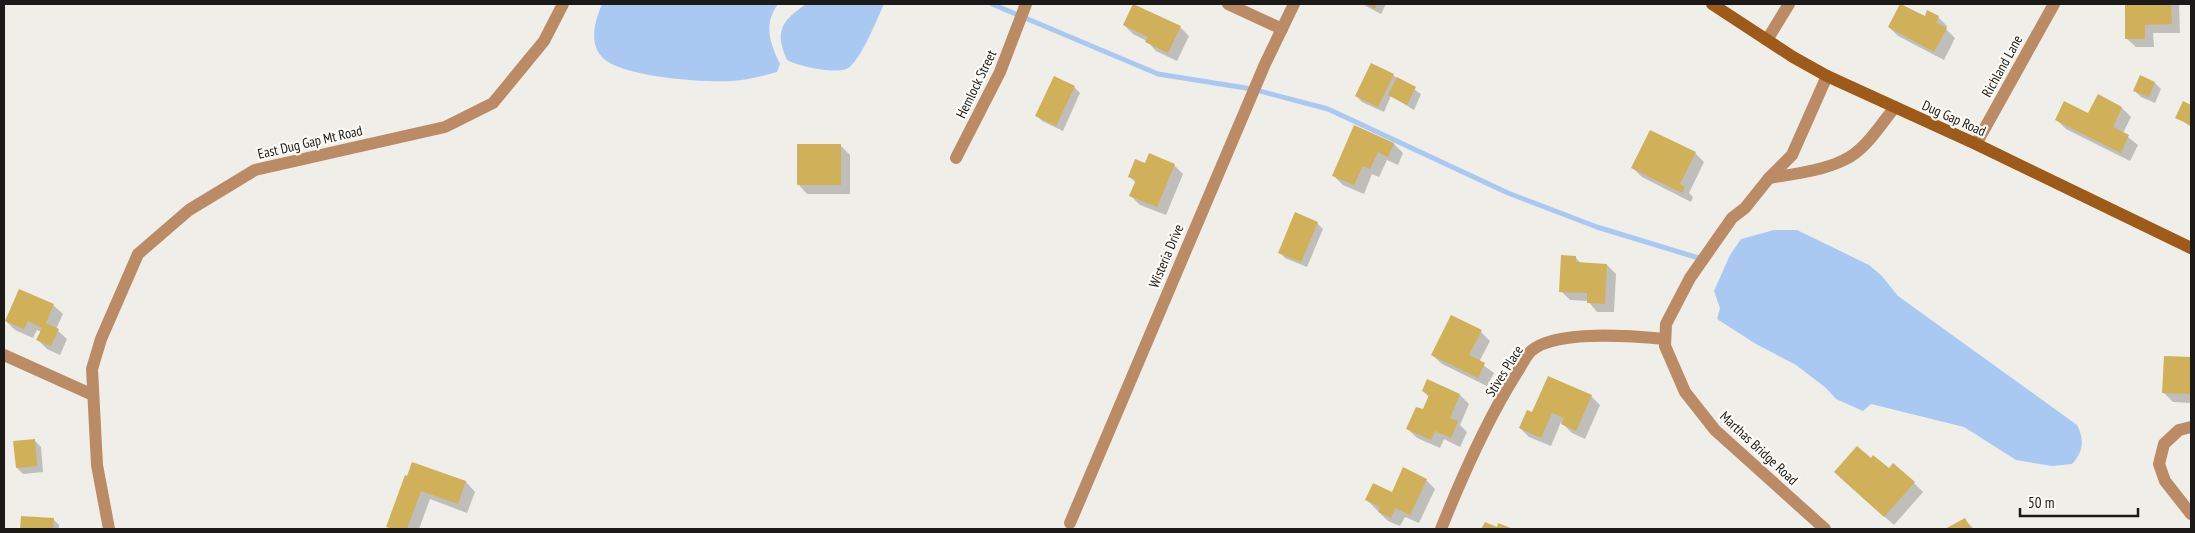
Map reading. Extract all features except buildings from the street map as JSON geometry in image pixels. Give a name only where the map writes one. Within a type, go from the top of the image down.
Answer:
[{"type":"street","name":"East Dug Gap Mt Road","points":[[109,529],[97,465],[92,369],[101,339],[138,254],[189,210],[255,170],[445,127],[493,103],[544,41],[563,4]]},
{"type":"street","name":"Hemlock Street","points":[[956,158],[1000,72],[1026,4]]},
{"type":"street","points":[[1228,4],[1282,29]]},
{"type":"street","name":"Wisteria Drive","points":[[1070,523],[1159,309],[1294,4]]},
{"type":"street","name":"Dug Gap Road","points":[[1712,4],[1827,76],[1976,144],[2191,248]]},
{"type":"street","points":[[1767,40],[1789,4]]},
{"type":"street","name":"Richland Lane","points":[[1976,144],[2054,4]]},
{"type":"street","name":"Marthas Bridge Road","points":[[1825,529],[1715,430],[1685,392],[1666,346],[1666,324],[1690,278],[1732,218],[1745,208],[1769,178],[1792,155],[1827,76]]},
{"type":"street","points":[[1769,178],[1806,172],[1845,160],[1866,142],[1895,107]]},
{"type":"street","name":"Stives Place","points":[[1442,529],[1455,495],[1508,387],[1531,351],[1564,336],[1633,336],[1666,339]]},
{"type":"street","points":[[4,355],[93,395]]},
{"type":"street","points":[[2191,427],[2179,430],[2164,444],[2159,464],[2165,481],[2186,505],[2191,514]]},
{"type":"water","points":[[602,4],[778,4],[773,12],[769,27],[773,49],[780,64],[777,72],[755,78],[732,81],[685,80],[627,70],[613,65],[598,52],[594,32]]},
{"type":"water","points":[[806,4],[884,4],[868,39],[853,64],[843,70],[835,71],[808,67],[787,60],[781,42],[782,28],[790,16]]},
{"type":"water","points":[[1774,230],[1797,230],[1869,265],[1881,275],[1898,296],[2077,425],[2080,431],[2082,446],[2076,460],[2072,464],[2052,466],[2016,460],[1964,427],[1871,404],[1863,411],[1836,399],[1826,388],[1796,365],[1756,344],[1717,319],[1720,308],[1714,291],[1730,255],[1741,239]]},
{"type":"waterway","points":[[992,4],[1158,74],[1252,89],[1328,109],[1508,193],[1597,227],[1702,259]]}]
